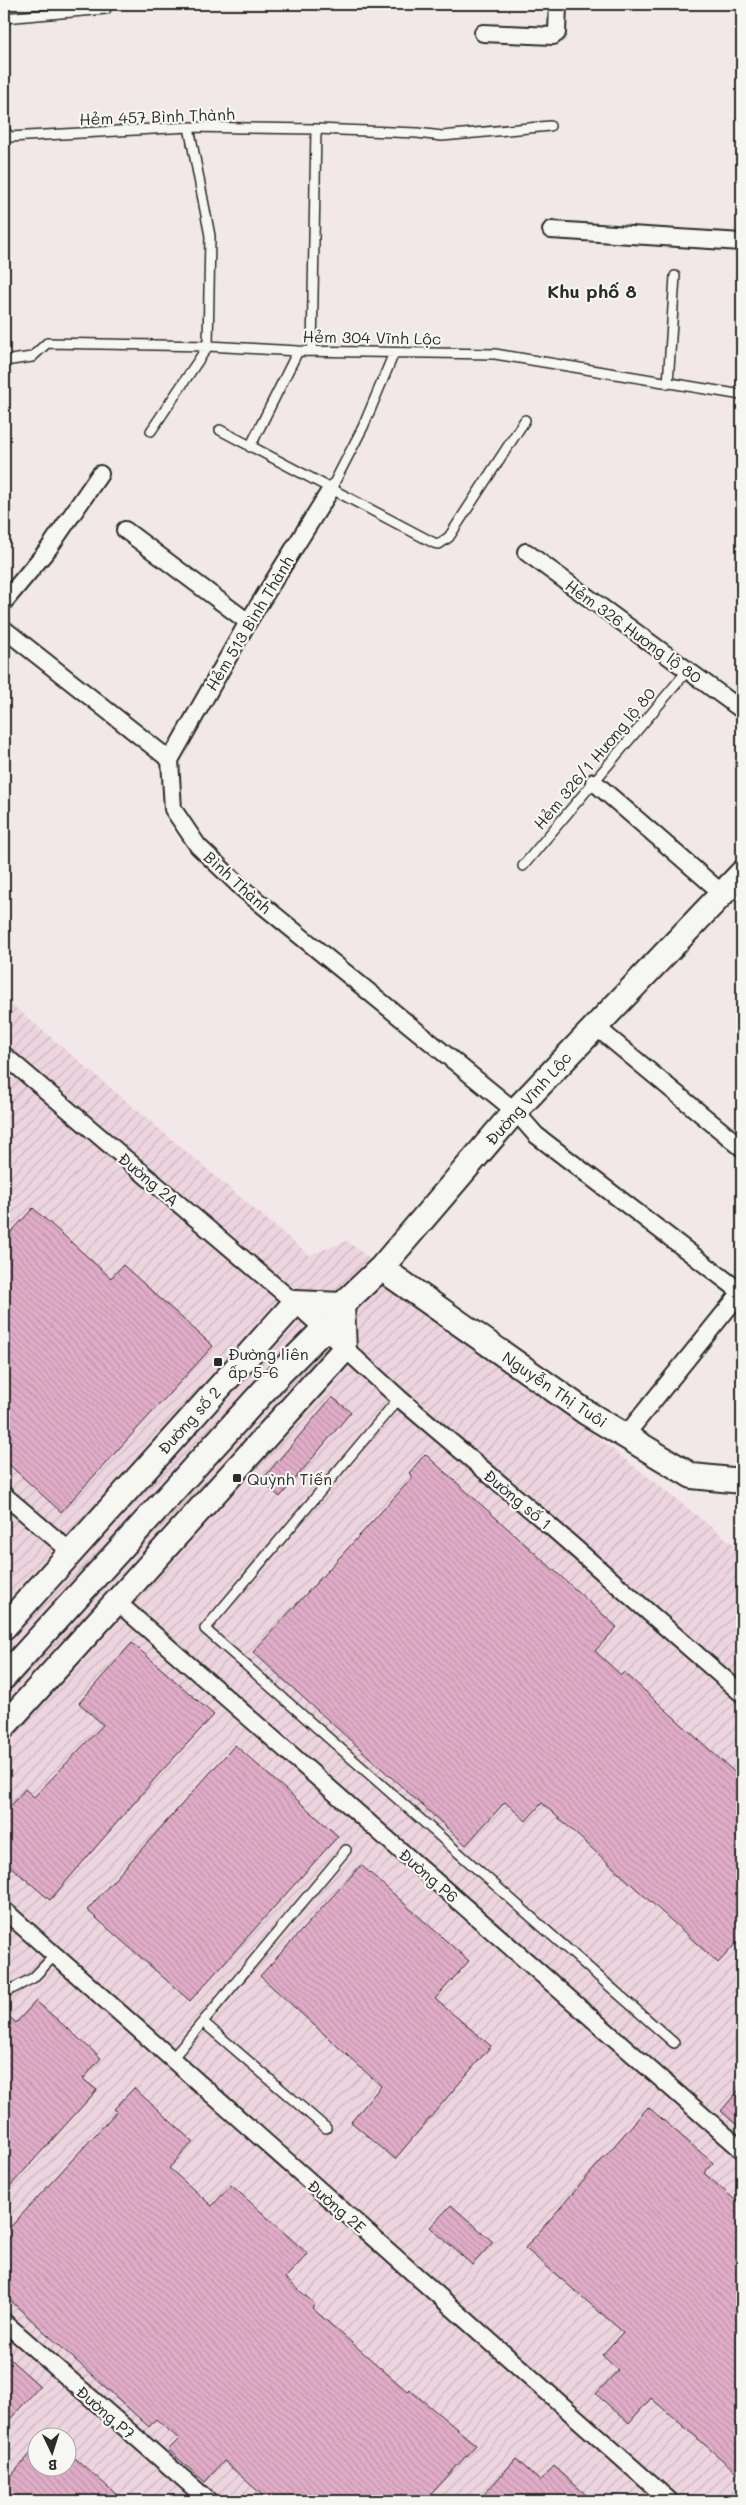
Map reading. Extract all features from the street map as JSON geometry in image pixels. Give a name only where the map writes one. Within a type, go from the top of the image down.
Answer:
[{"type":"main road","name":"Đường Vĩnh Lộc","points":[[323,1330],[342,1305],[381,1268],[515,1111],[742,874]]},
{"type":"main road","name":"Nguyễn Thị Tuôi","points":[[381,1268],[587,1413],[692,1476],[742,1481]]},
{"type":"main road","points":[[4,1726],[344,1350],[342,1305],[295,1303]]},
{"type":"main road","name":"Đường số 2","points":[[4,1627],[295,1303]]},
{"type":"main road","points":[[4,1677],[290,1361],[323,1330]]},
{"type":"street","points":[[484,33],[553,36],[558,27],[558,4]]},
{"type":"street","points":[[551,230],[742,242]]},
{"type":"street","points":[[4,602],[49,548],[100,474]]},
{"type":"street","name":"Hẻm 513 Bình Thành","points":[[170,760],[248,622],[331,489]]},
{"type":"street","points":[[125,530],[248,622]]},
{"type":"street","name":"Hẻm 326 Hương lộ 80","points":[[526,552],[742,710]]},
{"type":"street","points":[[4,629],[170,760]]},
{"type":"street","name":"Bình Thành","points":[[170,760],[173,809],[198,846],[244,890],[515,1111],[536,1135],[742,1291]]},
{"type":"street","points":[[594,782],[723,894]]},
{"type":"street","points":[[595,1026],[742,1148]]},
{"type":"street","name":"Đường 2A","points":[[4,1055],[295,1303]]},
{"type":"street","points":[[625,1436],[742,1291]]},
{"type":"street","name":"Đường số 1","points":[[295,1303],[344,1350],[550,1526],[742,1694]]},
{"type":"street","points":[[4,1495],[71,1552]]},
{"type":"street","name":"Đường P6","points":[[116,1601],[742,2150]]},
{"type":"street","name":"Đường 2E","points":[[4,1910],[670,2501]]},
{"type":"street","name":"Đường P7","points":[[4,2322],[209,2501]]},
{"type":"lane","points":[[4,18],[106,9]]},
{"type":"lane","name":"Hẻm 457 Bình Thành","points":[[4,129],[9,137],[189,127],[316,129],[417,133],[442,136],[550,126]]},
{"type":"lane","points":[[151,431],[208,346],[210,236],[189,127]]},
{"type":"lane","points":[[312,351],[316,129]]},
{"type":"lane","points":[[668,384],[675,276]]},
{"type":"lane","name":"Hẻm 304 Vĩnh Lộc","points":[[4,361],[32,357],[47,343],[208,346],[298,351],[495,354],[742,396]]},
{"type":"lane","points":[[250,447],[298,351]]},
{"type":"lane","points":[[331,489],[363,427],[394,353]]},
{"type":"lane","points":[[220,430],[434,544],[439,544],[448,537],[524,420]]},
{"type":"lane","name":"Hẻm 326/1 Hương lộ 80","points":[[523,866],[688,670]]},
{"type":"lane","points":[[399,1398],[205,1630],[674,2043]]},
{"type":"lane","points":[[171,2060],[346,1850]]},
{"type":"lane","points":[[4,1993],[33,1978],[55,1955]]},
{"type":"lane","points":[[203,2022],[326,2128]]},
{"type":"shaded area","points":[[4,998],[309,1255],[347,1241],[742,1551],[742,2501],[4,2501]]},
{"type":"building","points":[[33,1208],[111,1278],[123,1265],[213,1346],[61,1512],[4,1460],[4,1240]]},
{"type":"building","points":[[332,1397],[351,1412],[280,1497],[261,1481]]},
{"type":"building","points":[[425,1454],[617,1627],[595,1651],[621,1675],[624,1672],[742,1779],[742,1937],[718,1963],[542,1803],[526,1821],[505,1802],[466,1845],[253,1652],[413,1477],[409,1473]]},
{"type":"building","points":[[132,1643],[214,1715],[159,1774],[50,1900],[4,1861],[4,1814],[25,1789],[34,1797],[103,1725],[79,1703]]},
{"type":"building","points":[[235,1745],[338,1836],[190,2001],[87,1910]]},
{"type":"building","points":[[361,1865],[469,1961],[435,1999],[491,2046],[395,2159],[351,2122],[381,2086],[260,1976]]},
{"type":"building","points":[[36,2001],[101,2058],[83,2079],[97,2090],[4,2193],[4,2011],[16,2023]]},
{"type":"building","points":[[742,2086],[742,2130],[721,2111]]},
{"type":"building","points":[[134,2088],[193,2142],[169,2168],[212,2206],[231,2185],[308,2254],[285,2278],[315,2304],[312,2308],[407,2391],[409,2389],[476,2445],[425,2501],[269,2501],[224,2461],[205,2482],[168,2450],[179,2439],[156,2419],[149,2427],[4,2295],[4,2234],[117,2111],[114,2109]]},
{"type":"building","points":[[648,2107],[713,2163],[704,2173],[742,2206],[742,2477],[651,2398],[629,2423],[596,2394],[618,2370],[602,2355],[623,2332],[525,2248]]},
{"type":"building","points":[[451,2205],[493,2242],[472,2265],[430,2227]]},
{"type":"building","points":[[4,2354],[40,2386],[4,2426]]},
{"type":"building","points":[[28,2456],[28,2478],[78,2478],[78,2461],[124,2501],[4,2501],[4,2484]]},
{"type":"building","points":[[516,2459],[540,2481],[554,2466],[593,2501],[478,2501]]},
{"type":"place","name":"Đường liên ấp 5-6","points":[[218,1362]]},
{"type":"place","name":"Quỳnh Tiến","points":[[237,1478]]},
{"type":"district","name":"Khu phố 8","points":[[592,291]]}]
